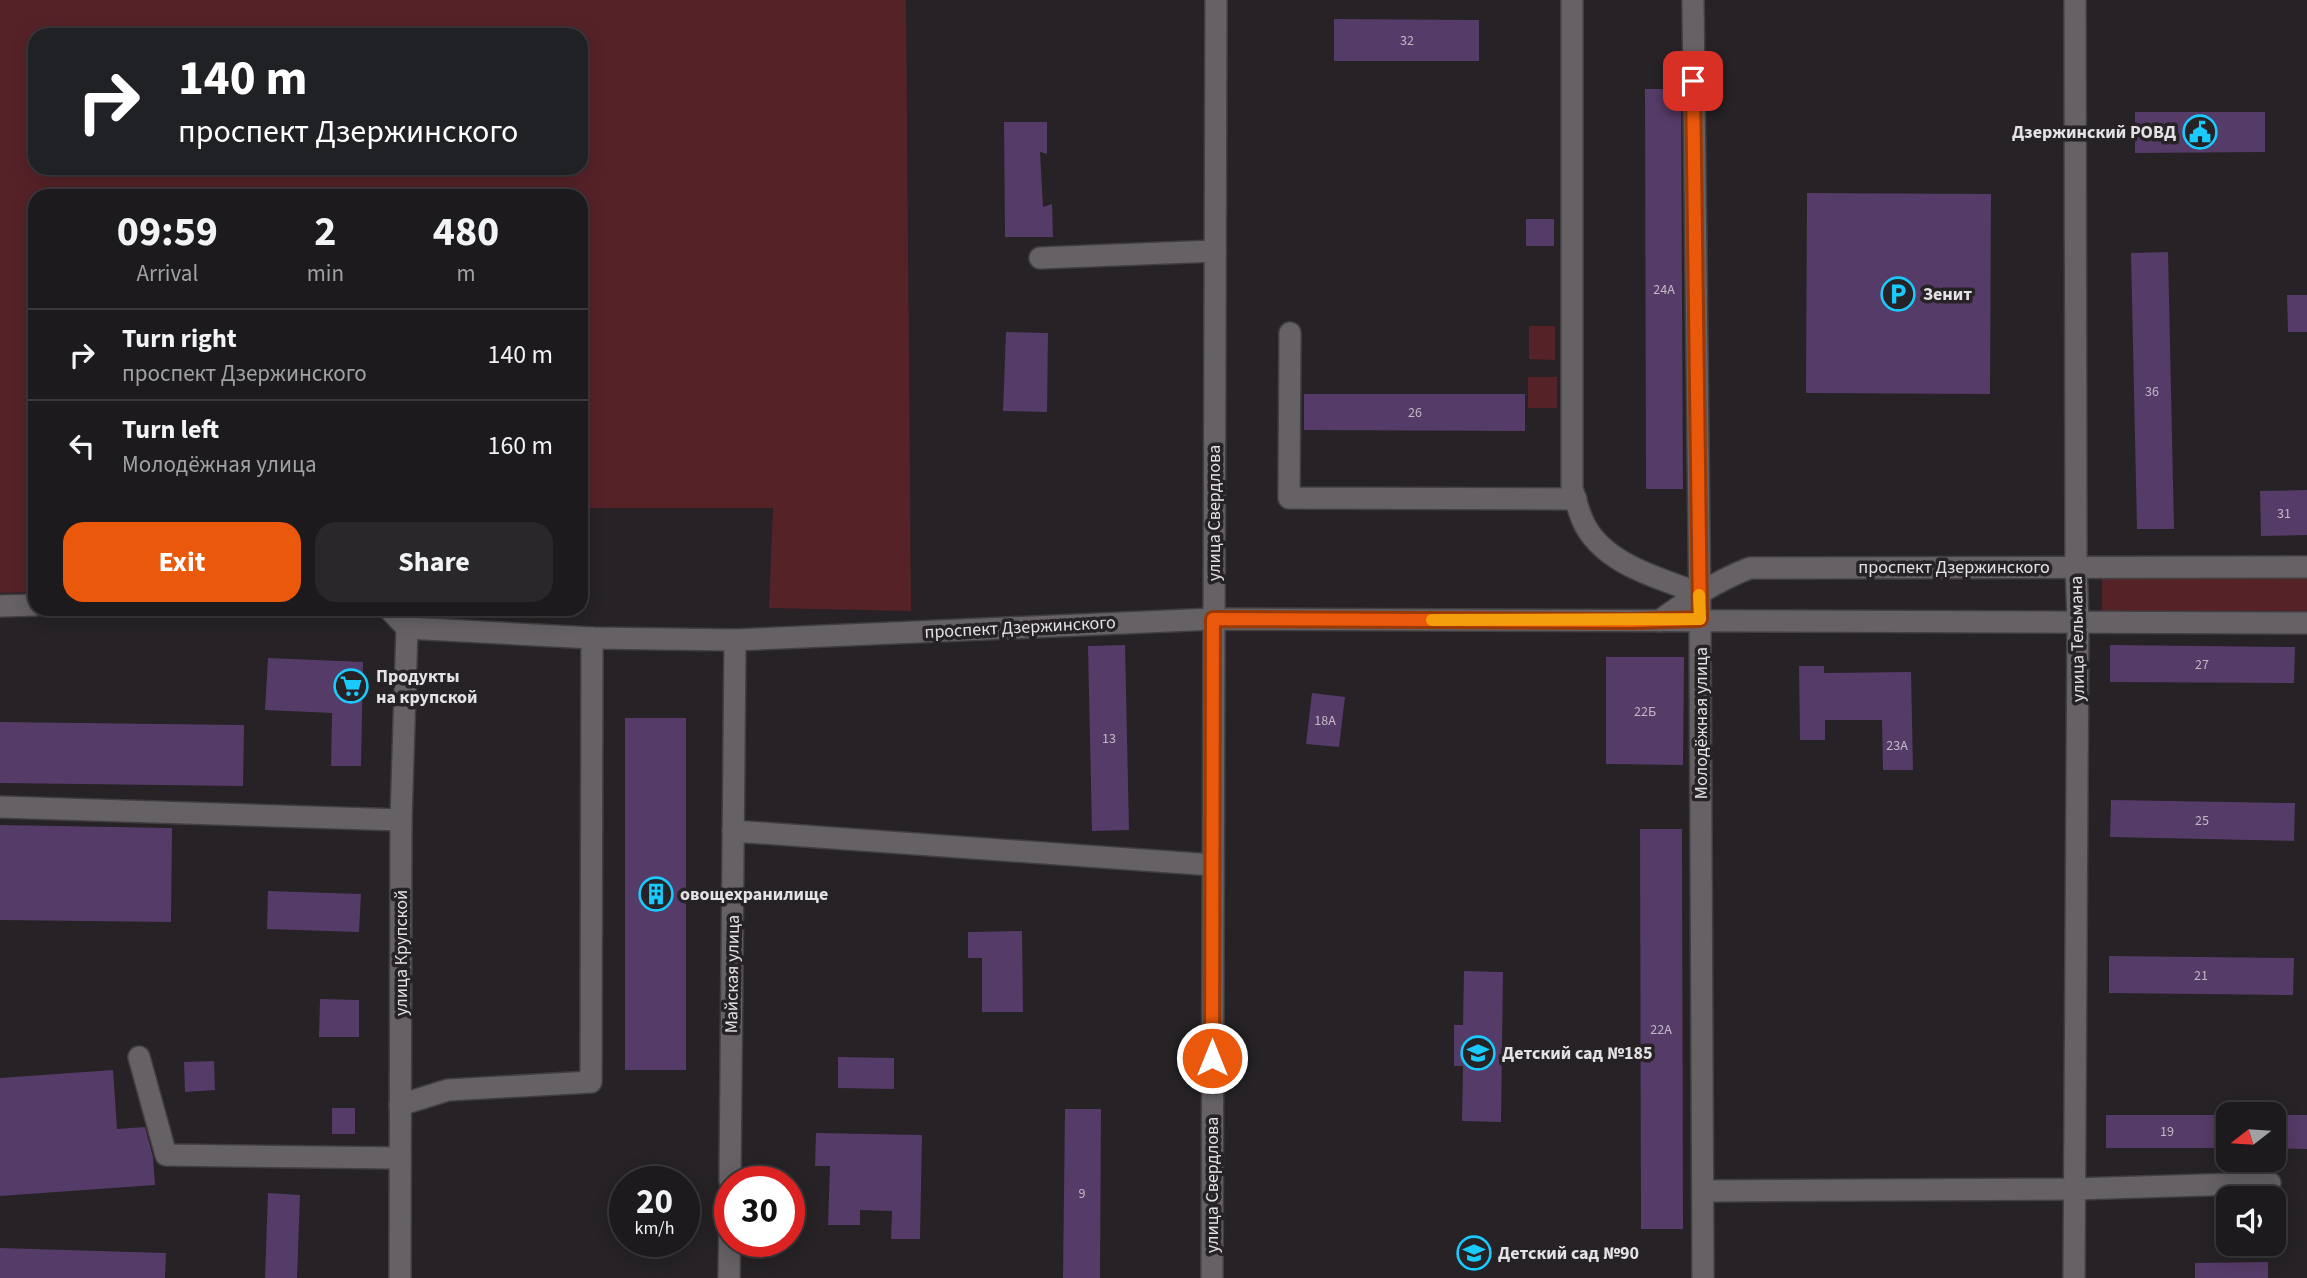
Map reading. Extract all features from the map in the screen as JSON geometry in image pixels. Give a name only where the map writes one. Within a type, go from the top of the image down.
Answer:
[{"type":"street","name":"улица Свердлова","points":[[1212,1278],[1216,0]]},
{"type":"street","points":[[1572,0],[1572,488],[1583,521],[1604,550],[1660,579],[1699,593]]},
{"type":"street","name":"Молодёжная улица","points":[[1693,0],[1700,619],[1703,1278]]},
{"type":"street","name":"улица Тельмана","points":[[2074,1278],[2078,621],[2075,0]]},
{"type":"street","points":[[1040,258],[1215,250]]},
{"type":"street","points":[[1290,333],[1289,498],[1576,499]]},
{"type":"street","name":"проспект Дзержинского","points":[[1659,621],[1699,593],[1749,568],[2307,567]]},
{"type":"street","points":[[0,606],[28,605]]},
{"type":"street","points":[[396,616],[407,628]]},
{"type":"street","name":"проспект Дзержинского","points":[[407,628],[592,638],[735,640],[1213,619],[2307,623]]},
{"type":"street","name":"улица Крупской","points":[[400,1278],[401,820],[407,628]]},
{"type":"street","points":[[400,1105],[449,1090],[591,1082],[592,638]]},
{"type":"street","name":"Майская улица","points":[[730,1166],[735,640]]},
{"type":"street","points":[[0,807],[401,820]]},
{"type":"street","points":[[733,831],[1213,866]]},
{"type":"street","points":[[139,1057],[166,1155],[400,1158]]},
{"type":"street","points":[[1704,1191],[2075,1188],[2270,1183]]},
{"type":"street","points":[[729,1257],[729,1278]]},
{"type":"shaded area","points":[[0,0],[906,0],[911,611],[769,608],[773,508],[588,508],[588,189],[28,189],[28,592],[0,593]]},
{"type":"shaded area","points":[[1529,326],[1555,326],[1555,360],[1529,359]]},
{"type":"shaded area","points":[[1528,377],[1557,377],[1557,408],[1528,408]]},
{"type":"shaded area","points":[[2102,570],[2307,575],[2307,614],[2102,615]]},
{"type":"building","points":[[1334,19],[1479,20],[1479,61],[1334,61]]},
{"type":"building","points":[[1645,89],[1681,89],[1683,489],[1646,489]]},
{"type":"building","name":"Дзержинский РОВД","points":[[2135,112],[2265,112],[2265,152],[2135,153]]},
{"type":"building","points":[[1004,122],[1047,122],[1047,154],[1040,152],[1043,207],[1052,204],[1053,237],[1005,237]]},
{"type":"building","name":"Зенит","points":[[1807,193],[1991,194],[1990,394],[1806,393]]},
{"type":"building","points":[[1526,219],[1554,219],[1554,246],[1526,246]]},
{"type":"building","points":[[2168,252],[2174,529],[2137,529],[2131,253]]},
{"type":"building","points":[[2287,295],[2307,295],[2307,332],[2288,332]]},
{"type":"building","points":[[1006,332],[1048,333],[1047,412],[1003,411]]},
{"type":"building","points":[[1304,394],[1525,394],[1525,431],[1304,430]]},
{"type":"building","points":[[2307,490],[2307,535],[2261,536],[2260,491]]},
{"type":"building","points":[[1125,645],[1129,830],[1092,831],[1088,646]]},
{"type":"building","points":[[2110,645],[2295,647],[2294,683],[2110,682]]},
{"type":"building","points":[[1606,657],[1684,657],[1683,765],[1606,764]]},
{"type":"building","points":[[268,658],[363,662],[361,766],[331,766],[332,713],[265,710]]},
{"type":"building","points":[[1799,666],[1824,666],[1824,673],[1911,672],[1913,770],[1883,770],[1882,720],[1825,720],[1825,740],[1800,740]]},
{"type":"building","points":[[1312,693],[1345,697],[1339,747],[1306,744]]},
{"type":"building","name":"овощехранилище","points":[[625,718],[686,718],[686,1070],[625,1070]]},
{"type":"building","points":[[0,722],[244,725],[243,786],[0,783]]},
{"type":"building","points":[[2111,800],[2295,803],[2294,841],[2110,837]]},
{"type":"building","points":[[0,825],[172,828],[171,922],[0,920]]},
{"type":"building","points":[[1640,829],[1682,829],[1683,1229],[1641,1229]]},
{"type":"building","points":[[268,891],[361,894],[359,932],[267,929]]},
{"type":"building","points":[[1022,931],[1023,1012],[982,1012],[982,958],[968,958],[968,932]]},
{"type":"building","points":[[2109,956],[2294,958],[2293,995],[2109,993]]},
{"type":"building","points":[[1464,971],[1503,972],[1501,1122],[1462,1121],[1463,1066],[1454,1066],[1454,1025],[1463,1025]]},
{"type":"building","points":[[320,999],[359,1000],[359,1037],[319,1037]]},
{"type":"building","points":[[838,1057],[894,1058],[894,1089],[838,1088]]},
{"type":"building","points":[[214,1061],[215,1090],[185,1092],[184,1062]]},
{"type":"building","points":[[113,1070],[117,1129],[145,1127],[153,1157],[155,1185],[0,1196],[0,1078]]},
{"type":"building","points":[[332,1108],[355,1108],[355,1134],[332,1134]]},
{"type":"building","points":[[1065,1109],[1101,1109],[1100,1278],[1063,1278]]},
{"type":"building","points":[[2106,1115],[2216,1115],[2216,1148],[2106,1148]]},
{"type":"building","points":[[2286,1115],[2307,1115],[2307,1149],[2286,1148]]},
{"type":"building","points":[[816,1133],[922,1135],[920,1239],[891,1239],[892,1211],[860,1210],[860,1225],[828,1225],[830,1166],[815,1166]]},
{"type":"building","points":[[268,1193],[300,1195],[297,1278],[265,1278]]},
{"type":"building","points":[[0,1248],[166,1253],[165,1278],[0,1278]]},
{"type":"building","points":[[2268,1262],[2268,1278],[2195,1278],[2195,1263]]},
{"type":"slow traffic","points":[[1432,620],[1700,619],[1699,595]]},
{"type":"place","name":"Дзержинский РОВД","points":[[2200,132]]},
{"type":"place","name":"Зенит","points":[[1898,294]]},
{"type":"place","name":"Продукты на крупской","points":[[351,686]]},
{"type":"place","name":"овощехранилище","points":[[656,894]]},
{"type":"place","name":"Детский сад №185","points":[[1478,1053]]},
{"type":"place","name":"Детский сад №90","points":[[1474,1253]]},
{"type":"route","points":[[1212,1058],[1213,619],[1700,619],[1693,81]]}]
